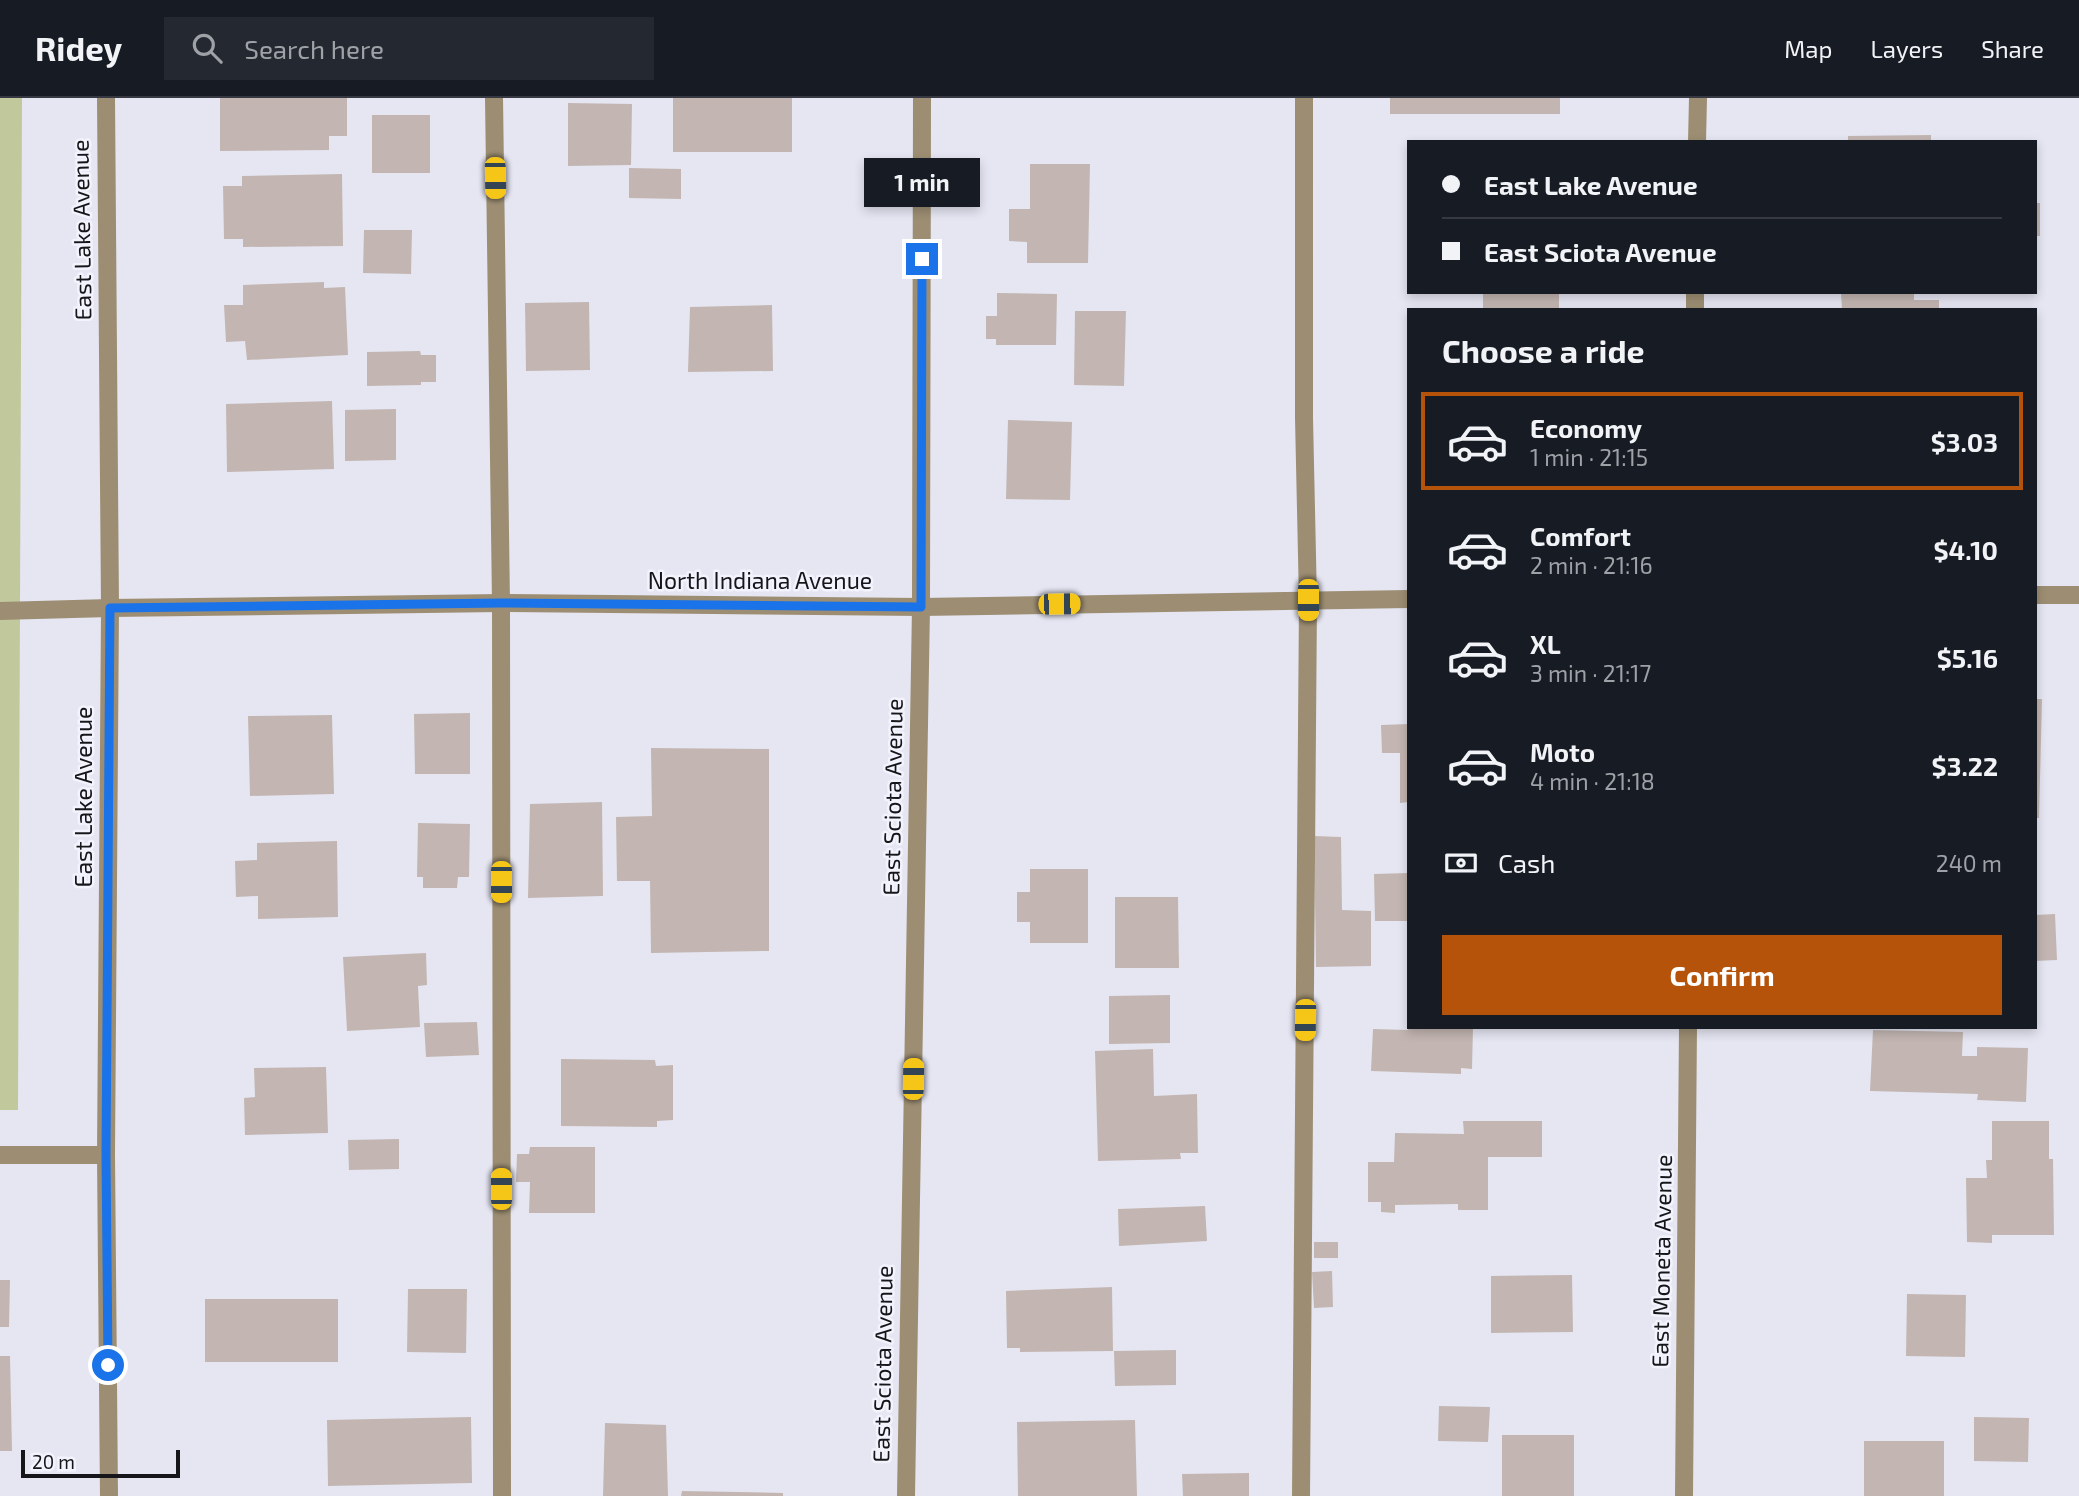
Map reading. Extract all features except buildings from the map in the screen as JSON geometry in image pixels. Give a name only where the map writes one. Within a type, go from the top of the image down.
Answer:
[{"type":"street","name":"East Lake Avenue","points":[[106,98],[110,608],[106,1154],[109,1496]]},
{"type":"street","points":[[494,98],[501,603],[502,1496]]},
{"type":"street","name":"East Sciota Avenue","points":[[906,1496],[921,607],[922,98]]},
{"type":"street","points":[[1301,1496],[1308,600],[1304,418],[1304,98]]},
{"type":"street","points":[[1697,140],[1698,98]]},
{"type":"street","points":[[2037,595],[2079,595]]},
{"type":"street","name":"North Indiana Avenue","points":[[0,611],[501,603],[921,607],[1407,599]]},
{"type":"street","name":"East Moneta Avenue","points":[[1684,1496],[1688,1029]]},
{"type":"street","points":[[0,1155],[106,1154]]},
{"type":"green space","points":[[0,98],[22,98],[18,1110],[0,1110]]},
{"type":"route","points":[[108,1365],[106,1154],[110,608],[501,603],[921,607],[922,259]]}]
